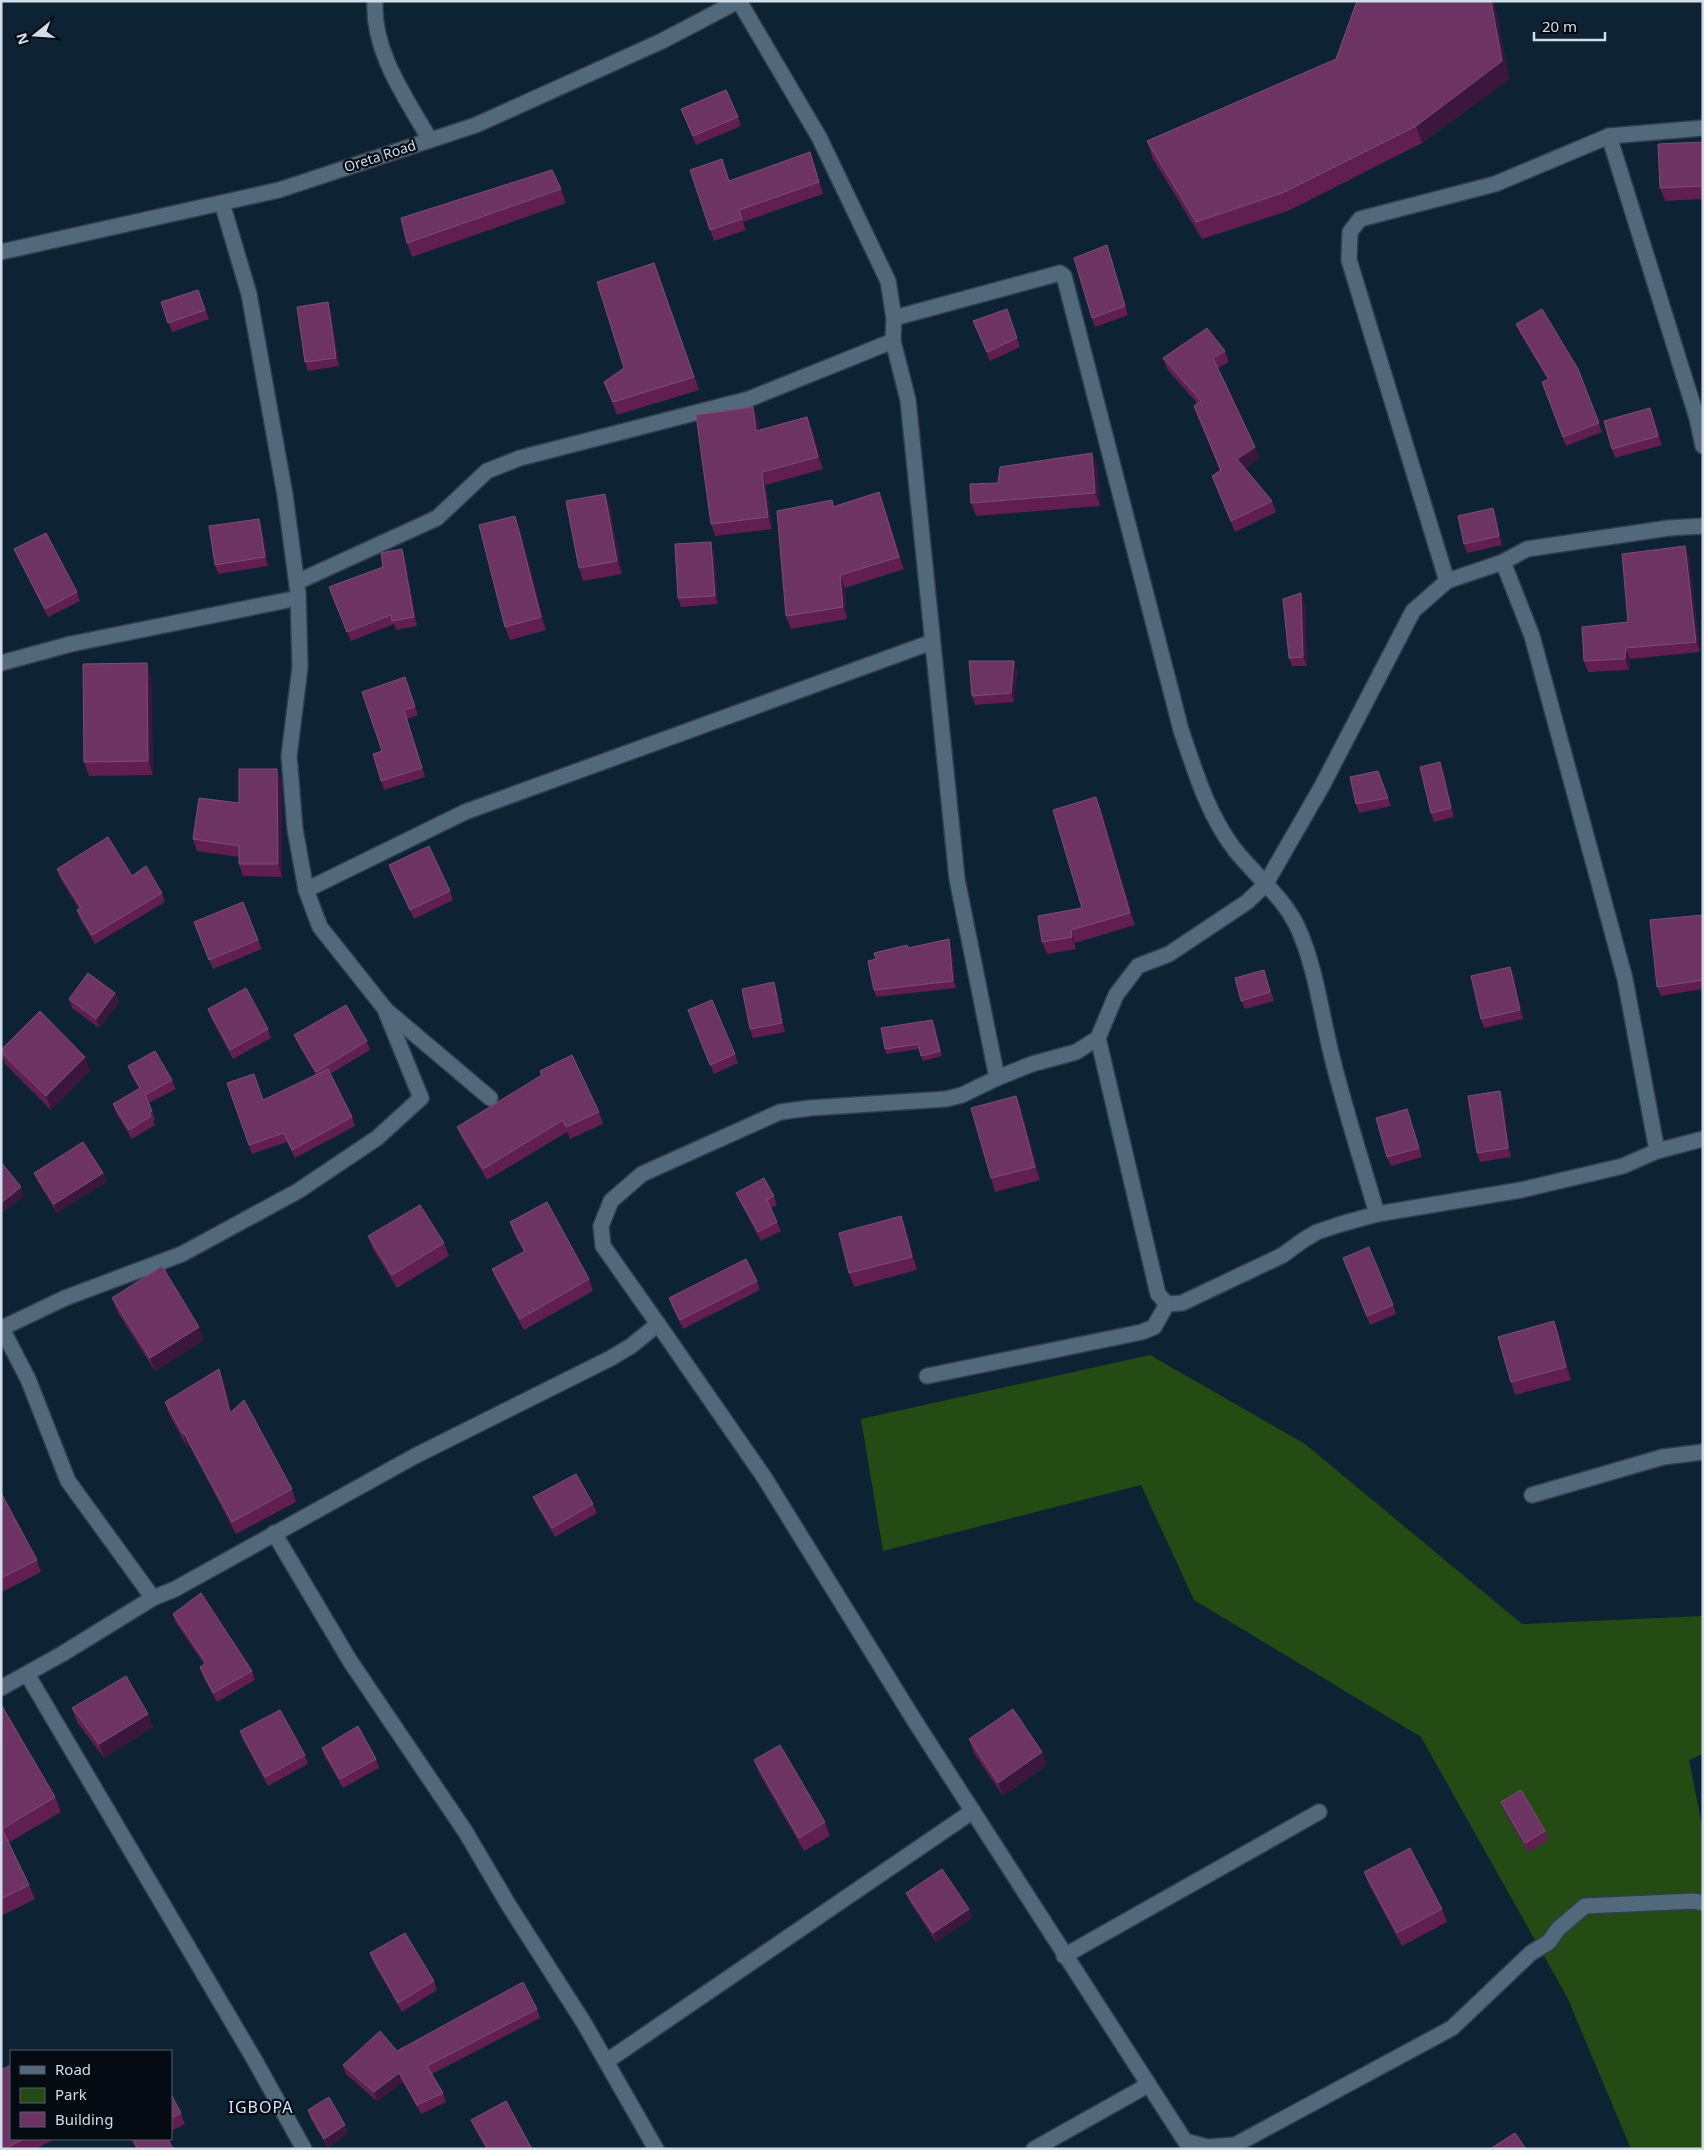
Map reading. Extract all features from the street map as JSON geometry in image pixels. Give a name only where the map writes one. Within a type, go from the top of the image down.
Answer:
[{"type":"street","points":[[374,1],[374,16],[380,40],[394,77],[430,140]]},
{"type":"street","points":[[739,1],[819,137],[888,281],[894,318],[894,341],[908,400],[957,879],[997,1078]]},
{"type":"street","name":"Oreta Road","points":[[1,252],[279,190],[476,125],[662,41],[739,1]]},
{"type":"street","points":[[1447,581],[1349,260],[1350,232],[1360,219],[1495,184],[1609,136],[1703,128]]},
{"type":"street","points":[[1609,136],[1697,418],[1703,446]]},
{"type":"street","points":[[222,203],[249,294],[285,495],[297,582],[300,667],[289,756],[295,829],[306,890],[320,927],[386,1010],[490,1098]]},
{"type":"street","points":[[894,318],[1060,273],[1064,276],[1181,730],[1198,780],[1215,818],[1234,849],[1287,907],[1309,958],[1333,1059],[1378,1214]]},
{"type":"street","points":[[297,582],[437,518],[487,471],[520,458],[749,399],[894,341]]},
{"type":"street","points":[[1703,526],[1669,528],[1527,549],[1503,562],[1447,581],[1414,611],[1322,786],[1265,885],[1247,902],[1169,954],[1138,966],[1116,996],[1098,1038],[1076,1052],[1032,1064],[962,1095],[946,1099],[810,1108],[780,1112],[642,1174],[611,1201],[601,1226],[603,1246],[764,1477],[1064,1956],[1185,2141],[1207,2147],[1236,2145],[1452,2028],[1531,1953],[1549,1942],[1558,1929],[1586,1906],[1694,1901],[1703,1903]]},
{"type":"street","points":[[1503,562],[1538,654],[1626,979],[1657,1151]]},
{"type":"street","points":[[1,663],[70,644],[298,598]]},
{"type":"street","points":[[306,890],[465,812],[932,642]]},
{"type":"street","points":[[153,1598],[68,1482],[42,1411],[2,1327],[65,1298],[182,1254],[298,1191],[377,1138],[421,1098],[386,1010]]},
{"type":"street","points":[[1098,1038],[1158,1294],[1167,1304]]},
{"type":"street","points":[[1167,1304],[1182,1303],[1264,1265],[1283,1255],[1317,1232],[1378,1214],[1521,1190],[1623,1166],[1657,1151],[1703,1139]]},
{"type":"street","points":[[927,1376],[1142,1332],[1154,1327],[1167,1304]]},
{"type":"street","points":[[1,1688],[153,1598],[175,1589],[415,1456],[611,1358],[637,1342],[658,1324]]},
{"type":"street","points":[[1532,1495],[1663,1457],[1703,1452]]},
{"type":"street","points":[[274,1533],[350,1661],[465,1831],[607,2060],[656,2149]]},
{"type":"street","points":[[27,1674],[254,2059],[304,2149]]},
{"type":"street","points":[[607,2060],[973,1811]]},
{"type":"street","points":[[1064,1956],[1320,1812]]},
{"type":"street","points":[[1034,2149],[1148,2085]]},
{"type":"green space","points":[[1150,1355],[1305,1444],[1522,1624],[1703,1616],[1703,1754],[1689,1760],[1703,1830],[1703,2149],[1631,2149],[1567,1997],[1421,1737],[1194,1600],[1141,1485],[883,1551],[861,1419]]},
{"type":"building","points":[[1357,1],[1491,1],[1502,61],[1416,126],[1282,193],[1196,222],[1147,141],[1336,59]]},
{"type":"building","points":[[726,90],[738,117],[693,136],[681,109]]},
{"type":"building","points":[[1703,142],[1703,186],[1660,188],[1658,144]]},
{"type":"building","points":[[810,152],[819,182],[739,210],[742,219],[710,230],[690,170],[722,159],[729,181]]},
{"type":"building","points":[[552,170],[561,189],[407,243],[401,218]]},
{"type":"building","points":[[1107,245],[1125,306],[1092,318],[1074,258]]},
{"type":"building","points":[[654,263],[694,377],[613,402],[604,382],[624,368],[597,282]]},
{"type":"building","points":[[198,290],[205,310],[168,323],[161,302]]},
{"type":"building","points":[[328,302],[336,358],[305,362],[297,307]]},
{"type":"building","points":[[1007,309],[1017,338],[987,352],[973,321]]},
{"type":"building","points":[[1542,309],[1578,369],[1599,423],[1563,437],[1542,382],[1549,379],[1516,324]]},
{"type":"building","points":[[1207,328],[1225,351],[1213,358],[1255,447],[1237,459],[1272,501],[1231,521],[1212,476],[1221,470],[1194,406],[1201,401],[1163,358]]},
{"type":"building","points":[[753,407],[756,431],[807,417],[818,457],[762,472],[768,517],[711,524],[696,415]]},
{"type":"building","points":[[1650,408],[1658,436],[1612,449],[1604,421]]},
{"type":"building","points":[[1092,453],[1095,493],[971,503],[970,484],[998,483],[1000,467]]},
{"type":"building","points":[[879,492],[899,557],[840,575],[843,607],[786,616],[777,511],[832,500],[833,507]]},
{"type":"building","points":[[605,494],[617,561],[579,568],[566,501]]},
{"type":"building","points":[[1493,508],[1499,536],[1464,544],[1458,516]]},
{"type":"building","points":[[515,516],[541,617],[505,627],[479,525]]},
{"type":"building","points":[[259,519],[265,557],[215,565],[209,526]]},
{"type":"building","points":[[46,533],[77,592],[45,609],[14,549]]},
{"type":"building","points":[[711,542],[715,596],[678,598],[675,544]]},
{"type":"building","points":[[1685,546],[1696,642],[1626,648],[1625,659],[1584,661],[1582,627],[1628,622],[1622,554]]},
{"type":"building","points":[[402,549],[414,617],[392,621],[391,615],[347,632],[329,587],[383,567],[381,553]]},
{"type":"building","points":[[1301,593],[1303,657],[1289,658],[1283,599]]},
{"type":"building","points":[[969,661],[1014,661],[1011,693],[972,696]]},
{"type":"building","points":[[147,663],[148,761],[84,762],[83,664]]},
{"type":"building","points":[[405,677],[415,707],[404,710],[422,768],[381,781],[373,754],[382,751],[362,692]]},
{"type":"building","points":[[1440,762],[1451,808],[1431,813],[1420,767]]},
{"type":"building","points":[[239,769],[277,769],[278,864],[239,864],[239,846],[193,839],[199,798],[239,803]]},
{"type":"building","points":[[1378,771],[1388,798],[1356,804],[1350,777]]},
{"type":"building","points":[[1096,797],[1130,913],[1071,930],[1072,937],[1042,942],[1038,916],[1082,908],[1053,810]]},
{"type":"building","points":[[108,837],[132,876],[146,866],[162,893],[92,935],[77,910],[81,908],[57,869]]},
{"type":"building","points":[[429,846],[450,891],[410,910],[389,865]]},
{"type":"building","points":[[243,902],[258,940],[209,960],[194,922]]},
{"type":"building","points":[[1703,915],[1703,980],[1657,987],[1650,920]]},
{"type":"building","points":[[949,939],[953,981],[874,990],[868,961],[876,959],[874,953],[907,945],[908,948]]},
{"type":"building","points":[[1510,967],[1520,1010],[1481,1019],[1471,976]]},
{"type":"building","points":[[1264,970],[1270,992],[1241,1001],[1235,978]]},
{"type":"building","points":[[88,973],[115,993],[96,1019],[69,999]]},
{"type":"building","points":[[774,982],[782,1023],[750,1029],[742,989]]},
{"type":"building","points":[[246,988],[268,1029],[230,1050],[208,1009]]},
{"type":"building","points":[[712,1000],[735,1054],[710,1065],[688,1010]]},
{"type":"building","points":[[346,1005],[367,1041],[316,1072],[294,1035]]},
{"type":"building","points":[[40,1011],[85,1057],[46,1096],[1,1052]]},
{"type":"building","points":[[932,1020],[940,1051],[921,1056],[918,1044],[885,1049],[881,1028]]},
{"type":"building","points":[[155,1051],[172,1080],[145,1095],[152,1111],[149,1113],[151,1116],[129,1130],[113,1104],[140,1088],[128,1066]]},
{"type":"building","points":[[572,1055],[599,1112],[566,1127],[563,1120],[483,1169],[457,1127],[542,1075],[540,1071]]},
{"type":"building","points":[[328,1069],[352,1117],[292,1150],[284,1133],[249,1145],[227,1083],[254,1074],[263,1100]]},
{"type":"building","points":[[1500,1091],[1508,1148],[1477,1153],[1468,1096]]},
{"type":"building","points":[[1016,1096],[1035,1167],[991,1178],[971,1108]]},
{"type":"building","points":[[1407,1109],[1419,1148],[1387,1157],[1376,1118]]},
{"type":"building","points":[[83,1142],[103,1173],[54,1204],[34,1173]]},
{"type":"building","points":[[1,1162],[21,1187],[1,1203]]},
{"type":"building","points":[[764,1178],[774,1196],[767,1200],[777,1222],[758,1232],[736,1193]]},
{"type":"building","points":[[547,1202],[589,1279],[520,1319],[492,1269],[525,1251],[510,1222]]},
{"type":"building","points":[[420,1205],[444,1243],[392,1275],[368,1236]]},
{"type":"building","points":[[901,1216],[912,1257],[849,1273],[839,1233]]},
{"type":"building","points":[[1369,1247],[1393,1305],[1367,1316],[1343,1258]]},
{"type":"building","points":[[746,1259],[757,1281],[680,1320],[669,1298]]},
{"type":"building","points":[[162,1266],[199,1327],[150,1358],[112,1298]]},
{"type":"building","points":[[1554,1321],[1566,1367],[1511,1382],[1498,1337]]},
{"type":"building","points":[[219,1369],[230,1413],[244,1400],[292,1489],[232,1522],[165,1402]]},
{"type":"building","points":[[576,1474],[593,1504],[552,1528],[533,1497]]},
{"type":"building","points":[[1,1493],[37,1560],[1,1578]]},
{"type":"building","points":[[201,1593],[252,1671],[213,1693],[200,1667],[206,1663],[173,1614]]},
{"type":"building","points":[[126,1676],[148,1714],[99,1744],[72,1708]]},
{"type":"building","points":[[2,1706],[55,1797],[2,1829],[29,1885],[1,1899]]},
{"type":"building","points":[[1013,1709],[1042,1752],[998,1783],[969,1739]]},
{"type":"building","points":[[280,1710],[305,1755],[265,1777],[240,1731]]},
{"type":"building","points":[[358,1726],[376,1759],[340,1779],[322,1748]]},
{"type":"building","points":[[780,1745],[825,1822],[799,1838],[754,1760]]},
{"type":"building","points":[[1521,1790],[1545,1831],[1525,1843],[1501,1802]]},
{"type":"building","points":[[1410,1848],[1442,1909],[1397,1933],[1364,1872]]},
{"type":"building","points":[[942,1869],[969,1909],[933,1933],[906,1893]]},
{"type":"building","points":[[405,1933],[434,1981],[398,2003],[370,1953]]},
{"type":"building","points":[[523,1982],[537,2009],[427,2066],[443,2093],[417,2105],[399,2073],[374,2092],[343,2065],[380,2031],[397,2051]]},
{"type":"building","points":[[10,2066],[10,2140],[22,2140],[4,2149],[1,2149],[1,2070]]},
{"type":"building","points":[[172,2096],[181,2113],[172,2118]]},
{"type":"building","points":[[329,2097],[345,2125],[324,2139],[308,2110]]},
{"type":"building","points":[[506,2101],[532,2149],[488,2149],[471,2120]]},
{"type":"building","points":[[1515,2133],[1526,2149],[1490,2149]]},
{"type":"building","points":[[134,2140],[168,2140],[173,2149],[138,2149]]},
{"type":"district","name":"IGBOPA","points":[[261,2107]]}]
